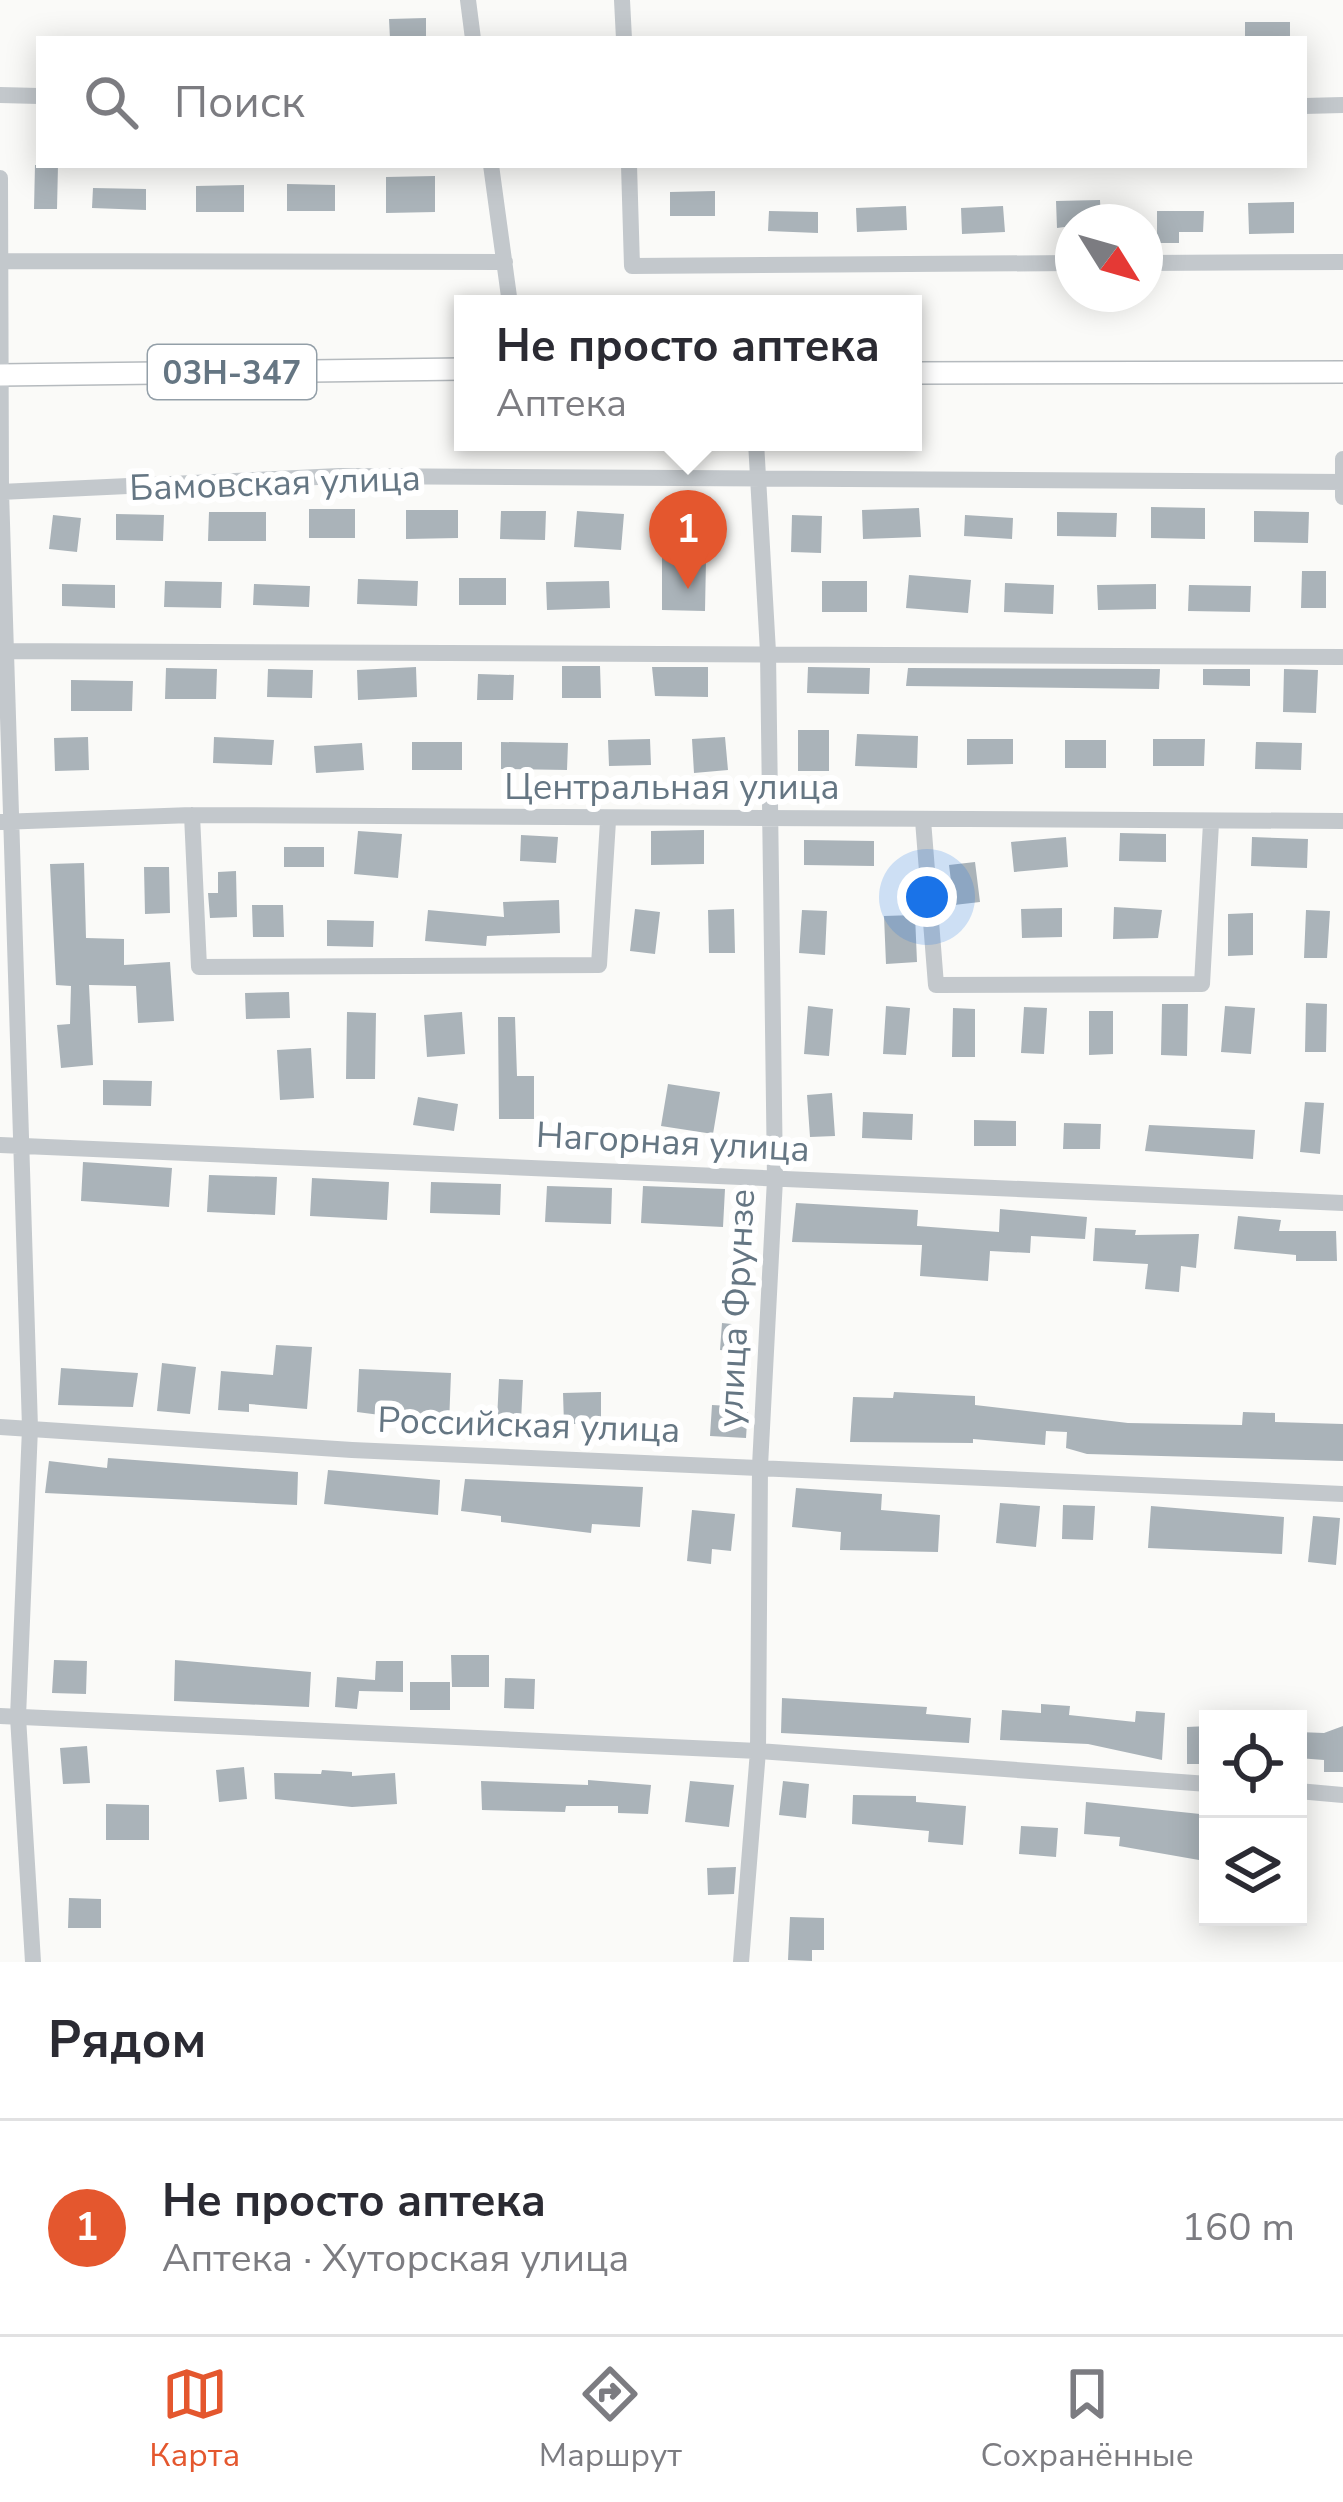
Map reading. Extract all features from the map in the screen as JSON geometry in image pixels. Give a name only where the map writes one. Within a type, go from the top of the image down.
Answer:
[{"type":"main road","name":"03Н-347","points":[[1,375],[454,369]]},
{"type":"main road","points":[[922,373],[1343,372]]},
{"type":"street","points":[[468,0],[473,36]]},
{"type":"street","points":[[622,0],[624,36]]},
{"type":"street","points":[[0,95],[36,96]]},
{"type":"street","points":[[1307,106],[1343,105]]},
{"type":"street","points":[[491,168],[509,295]]},
{"type":"street","points":[[629,168],[632,266],[1055,263]]},
{"type":"street","points":[[0,178],[6,822],[24,1146],[30,1429],[9,1717],[33,1962]]},
{"type":"street","points":[[1,261],[505,262]]},
{"type":"street","points":[[1163,263],[1343,262]]},
{"type":"street","name":"улица Фрунзе","points":[[741,1962],[758,1750],[760,1466],[776,1179],[768,652],[756,451]]},
{"type":"street","points":[[1343,459],[1343,497]]},
{"type":"street","name":"Бамовская улица","points":[[0,491],[339,476],[1343,482]]},
{"type":"street","points":[[4,651],[1343,657]]},
{"type":"street","points":[[192,815],[199,968],[598,965],[608,821]]},
{"type":"street","name":"Центральная улица","points":[[6,822],[192,815],[608,821],[1343,821]]},
{"type":"street","points":[[923,820],[936,985],[1202,984],[1211,823]]},
{"type":"street","name":"Нагорная улица","points":[[0,1144],[1343,1203]]},
{"type":"street","name":"Российская улица","points":[[0,1427],[352,1450],[1343,1494]]},
{"type":"street","points":[[9,1717],[758,1750],[1199,1783]]},
{"type":"street","points":[[1307,1792],[1343,1795]]},
{"type":"building","points":[[426,18],[426,36],[390,36],[389,19]]},
{"type":"building","points":[[1245,22],[1290,22],[1290,36],[1245,36]]},
{"type":"building","points":[[35,165],[58,168],[57,209],[34,209]]},
{"type":"building","points":[[435,176],[435,212],[386,213],[386,177]]},
{"type":"building","points":[[287,184],[335,185],[335,211],[287,211]]},
{"type":"building","points":[[244,185],[244,212],[196,212],[196,186]]},
{"type":"building","points":[[93,188],[146,189],[146,210],[92,208]]},
{"type":"building","points":[[715,191],[715,216],[670,216],[670,192]]},
{"type":"building","points":[[1100,200],[1100,204],[1056,204]]},
{"type":"building","points":[[1294,202],[1294,233],[1249,234],[1248,203]]},
{"type":"building","points":[[906,206],[907,230],[857,232],[856,208]]},
{"type":"building","points":[[1003,206],[1005,232],[962,234],[961,208]]},
{"type":"building","points":[[769,211],[818,212],[818,233],[768,231]]},
{"type":"building","points":[[1163,211],[1204,211],[1203,232],[1179,232],[1179,243],[1163,243]]},
{"type":"building","points":[[662,507],[707,507],[705,611],[662,610]]},
{"type":"building","points":[[1151,507],[1205,508],[1205,539],[1151,538]]},
{"type":"building","points":[[919,508],[921,537],[863,539],[862,510]]},
{"type":"building","points":[[309,509],[355,509],[355,538],[309,538]]},
{"type":"building","points":[[406,510],[458,510],[458,538],[406,539]]},
{"type":"building","points":[[501,511],[546,511],[545,540],[500,539]]},
{"type":"building","points":[[577,511],[624,514],[621,550],[574,547]]},
{"type":"building","points":[[1254,511],[1309,512],[1308,543],[1254,542]]},
{"type":"building","points":[[209,512],[266,512],[266,541],[208,541]]},
{"type":"building","points":[[1057,512],[1117,513],[1116,537],[1057,536]]},
{"type":"building","points":[[116,514],[164,515],[163,541],[116,540]]},
{"type":"building","points":[[53,515],[81,518],[77,552],[49,549]]},
{"type":"building","points":[[792,515],[822,516],[821,553],[791,552]]},
{"type":"building","points":[[965,515],[1013,518],[1012,539],[964,536]]},
{"type":"building","points":[[1302,571],[1326,571],[1326,608],[1301,608]]},
{"type":"building","points":[[909,575],[971,580],[968,613],[906,608]]},
{"type":"building","points":[[459,578],[506,578],[506,605],[459,605]]},
{"type":"building","points":[[358,579],[418,581],[417,606],[357,604]]},
{"type":"building","points":[[165,581],[222,582],[221,608],[164,607]]},
{"type":"building","points":[[609,581],[610,608],[547,610],[546,582]]},
{"type":"building","points":[[822,581],[867,581],[867,612],[822,612]]},
{"type":"building","points":[[1005,583],[1054,585],[1053,614],[1004,612]]},
{"type":"building","points":[[62,584],[115,585],[115,608],[62,606]]},
{"type":"building","points":[[254,584],[310,586],[309,607],[253,605]]},
{"type":"building","points":[[1156,584],[1156,609],[1098,610],[1097,585]]},
{"type":"building","points":[[1189,585],[1251,586],[1250,612],[1188,611]]},
{"type":"building","points":[[562,666],[600,666],[601,698],[562,698]]},
{"type":"building","points":[[416,667],[417,697],[358,700],[357,670]]},
{"type":"building","points":[[652,667],[708,667],[708,697],[655,696]]},
{"type":"building","points":[[808,667],[870,668],[869,694],[807,693]]},
{"type":"building","points":[[166,668],[217,669],[216,699],[165,699]]},
{"type":"building","points":[[908,668],[1160,669],[1159,689],[906,686]]},
{"type":"building","points":[[268,669],[313,670],[312,698],[267,697]]},
{"type":"building","points":[[1203,669],[1250,669],[1250,686],[1203,685]]},
{"type":"building","points":[[1284,669],[1318,670],[1316,713],[1283,712]]},
{"type":"building","points":[[478,674],[514,675],[513,700],[477,700]]},
{"type":"building","points":[[71,680],[133,681],[132,711],[71,711]]},
{"type":"building","points":[[798,730],[829,730],[829,771],[798,771]]},
{"type":"building","points":[[857,734],[918,736],[917,768],[855,766]]},
{"type":"building","points":[[88,737],[89,770],[55,771],[54,738]]},
{"type":"building","points":[[214,737],[274,740],[272,765],[213,763]]},
{"type":"building","points":[[725,737],[728,770],[694,773],[692,739]]},
{"type":"building","points":[[650,739],[651,765],[609,766],[608,740]]},
{"type":"building","points":[[967,739],[1013,739],[1013,764],[967,765]]},
{"type":"building","points":[[1153,739],[1205,739],[1204,766],[1153,766]]},
{"type":"building","points":[[1065,740],[1106,740],[1106,768],[1065,768]]},
{"type":"building","points":[[412,742],[462,742],[462,770],[412,770]]},
{"type":"building","points":[[501,742],[568,743],[567,770],[501,769]]},
{"type":"building","points":[[1256,742],[1302,743],[1301,770],[1255,769]]},
{"type":"building","points":[[362,743],[364,770],[316,773],[314,746]]},
{"type":"building","points":[[704,830],[704,864],[651,865],[651,831]]},
{"type":"building","points":[[358,831],[402,834],[398,878],[354,874]]},
{"type":"building","points":[[1120,833],[1166,834],[1166,862],[1119,861]]},
{"type":"building","points":[[521,835],[558,837],[556,863],[520,861]]},
{"type":"building","points":[[1066,837],[1068,867],[1014,872],[1011,842]]},
{"type":"building","points":[[1252,837],[1308,839],[1307,868],[1251,866]]},
{"type":"building","points":[[804,840],[874,841],[874,866],[804,865]]},
{"type":"building","points":[[284,847],[324,847],[324,867],[284,867]]},
{"type":"building","points":[[975,862],[980,902],[954,905],[949,865]]},
{"type":"building","points":[[84,863],[86,938],[124,939],[124,965],[170,962],[174,1021],[138,1023],[136,986],[89,985],[93,1065],[61,1068],[57,1025],[70,1024],[71,986],[56,985],[50,864]]},
{"type":"building","points":[[144,867],[169,867],[170,913],[145,914]]},
{"type":"building","points":[[236,871],[237,917],[210,918],[208,893],[218,893],[218,872]]},
{"type":"building","points":[[559,900],[560,933],[487,936],[486,946],[425,941],[428,910],[504,917],[503,902]]},
{"type":"building","points":[[252,905],[283,905],[284,937],[253,937]]},
{"type":"building","points":[[1114,907],[1162,910],[1158,938],[1113,939]]},
{"type":"building","points":[[1062,908],[1062,937],[1022,938],[1021,909]]},
{"type":"building","points":[[635,909],[660,912],[655,954],[630,951]]},
{"type":"building","points":[[734,909],[735,953],[709,953],[708,910]]},
{"type":"building","points":[[802,910],[827,911],[825,955],[799,953]]},
{"type":"building","points":[[1306,910],[1330,911],[1327,958],[1304,958]]},
{"type":"building","points":[[1253,913],[1253,955],[1228,956],[1228,914]]},
{"type":"building","points":[[915,915],[917,962],[886,964],[884,916]]},
{"type":"building","points":[[327,920],[374,921],[373,947],[327,946]]},
{"type":"building","points":[[289,992],[290,1018],[246,1019],[245,993]]},
{"type":"building","points":[[1306,1003],[1327,1004],[1326,1052],[1305,1052]]},
{"type":"building","points":[[1162,1004],[1188,1004],[1187,1056],[1161,1055]]},
{"type":"building","points":[[808,1006],[833,1009],[829,1056],[804,1054]]},
{"type":"building","points":[[886,1006],[910,1008],[906,1055],[883,1054]]},
{"type":"building","points":[[1225,1006],[1255,1008],[1251,1054],[1221,1052]]},
{"type":"building","points":[[1024,1007],[1047,1008],[1044,1054],[1021,1053]]},
{"type":"building","points":[[953,1008],[975,1009],[975,1057],[952,1057]]},
{"type":"building","points":[[1089,1011],[1113,1011],[1113,1054],[1089,1055]]},
{"type":"building","points":[[347,1012],[376,1013],[375,1079],[346,1079]]},
{"type":"building","points":[[462,1012],[465,1054],[427,1057],[424,1015]]},
{"type":"building","points":[[498,1017],[515,1017],[517,1076],[534,1076],[534,1119],[499,1119]]},
{"type":"building","points":[[311,1048],[314,1098],[280,1100],[277,1050]]},
{"type":"building","points":[[103,1080],[152,1081],[151,1106],[103,1105]]},
{"type":"building","points":[[668,1084],[720,1092],[713,1134],[661,1126]]},
{"type":"building","points":[[832,1093],[835,1136],[810,1137],[807,1095]]},
{"type":"building","points":[[418,1097],[458,1104],[454,1131],[413,1125]]},
{"type":"building","points":[[1305,1102],[1324,1103],[1320,1154],[1300,1152]]},
{"type":"building","points":[[863,1112],[913,1114],[912,1140],[862,1138]]},
{"type":"building","points":[[974,1120],[1016,1121],[1016,1146],[974,1146]]},
{"type":"building","points":[[1064,1123],[1101,1124],[1100,1149],[1063,1149]]},
{"type":"building","points":[[1149,1125],[1255,1130],[1253,1159],[1145,1151]]},
{"type":"building","points":[[83,1162],[172,1168],[169,1207],[81,1201]]},
{"type":"building","points":[[209,1175],[277,1177],[275,1215],[207,1212]]},
{"type":"building","points":[[312,1178],[389,1182],[387,1220],[310,1216]]},
{"type":"building","points":[[431,1182],[501,1184],[500,1215],[430,1213]]},
{"type":"building","points":[[547,1186],[612,1188],[611,1224],[545,1222]]},
{"type":"building","points":[[643,1186],[725,1189],[723,1227],[641,1223]]},
{"type":"building","points":[[796,1203],[918,1210],[917,1226],[999,1232],[1000,1209],[1087,1217],[1085,1239],[1031,1236],[1030,1253],[990,1251],[988,1281],[920,1276],[922,1245],[792,1242]]},
{"type":"building","points":[[1238,1216],[1281,1220],[1279,1231],[1336,1231],[1337,1261],[1296,1261],[1296,1255],[1234,1249]]},
{"type":"building","points":[[1095,1228],[1136,1230],[1135,1235],[1199,1234],[1196,1268],[1181,1266],[1179,1292],[1145,1289],[1148,1264],[1093,1261]]},
{"type":"building","points":[[722,1323],[751,1326],[748,1352],[720,1350]]},
{"type":"building","points":[[276,1345],[312,1347],[307,1409],[249,1404],[249,1412],[218,1410],[221,1371],[273,1375]]},
{"type":"building","points":[[162,1363],[196,1367],[190,1414],[157,1411]]},
{"type":"building","points":[[61,1368],[138,1373],[133,1407],[58,1405]]},
{"type":"building","points":[[359,1369],[451,1373],[449,1424],[357,1412]]},
{"type":"building","points":[[499,1379],[523,1380],[521,1421],[497,1420]]},
{"type":"building","points":[[601,1392],[601,1424],[564,1424],[563,1393]]},
{"type":"building","points":[[894,1392],[975,1396],[975,1405],[1128,1423],[1242,1425],[1243,1412],[1275,1413],[1275,1422],[1343,1424],[1343,1461],[1087,1454],[1066,1448],[1067,1432],[1046,1431],[1045,1445],[973,1439],[973,1443],[850,1442],[853,1397],[893,1398]]},
{"type":"building","points":[[712,1405],[748,1407],[746,1438],[710,1436]]},
{"type":"building","points":[[108,1458],[298,1472],[297,1505],[45,1493],[49,1461],[107,1468]]},
{"type":"building","points":[[328,1470],[440,1480],[438,1515],[324,1504]]},
{"type":"building","points":[[465,1479],[643,1487],[640,1527],[592,1524],[591,1533],[501,1522],[501,1516],[461,1511]]},
{"type":"building","points":[[796,1488],[882,1494],[881,1510],[940,1515],[938,1552],[840,1550],[841,1532],[792,1527]]},
{"type":"building","points":[[1000,1503],[1040,1506],[1036,1547],[996,1543]]},
{"type":"building","points":[[1063,1505],[1095,1506],[1093,1540],[1062,1539]]},
{"type":"building","points":[[1151,1506],[1284,1517],[1282,1554],[1148,1548]]},
{"type":"building","points":[[692,1510],[735,1514],[731,1551],[712,1549],[711,1564],[687,1561]]},
{"type":"building","points":[[1313,1516],[1340,1518],[1336,1565],[1308,1562]]},
{"type":"building","points":[[451,1655],[489,1655],[489,1687],[452,1687]]},
{"type":"building","points":[[54,1660],[87,1661],[86,1694],[52,1693]]},
{"type":"building","points":[[175,1660],[311,1672],[309,1707],[174,1701]]},
{"type":"building","points":[[376,1661],[403,1661],[403,1692],[359,1691],[357,1709],[335,1707],[337,1677],[375,1680]]},
{"type":"building","points":[[505,1678],[535,1679],[534,1709],[504,1708]]},
{"type":"building","points":[[410,1682],[450,1682],[450,1710],[410,1710]]},
{"type":"building","points":[[782,1698],[927,1707],[926,1714],[971,1718],[969,1743],[781,1733]]},
{"type":"building","points":[[1041,1704],[1070,1706],[1069,1715],[1135,1722],[1136,1711],[1165,1713],[1162,1760],[1088,1744],[1000,1740],[1002,1710],[1041,1713]]},
{"type":"building","points":[[1199,1726],[1199,1764],[1187,1764],[1187,1727]]},
{"type":"building","points":[[1343,1726],[1343,1772],[1324,1772],[1324,1760],[1307,1759],[1307,1732]]},
{"type":"building","points":[[87,1746],[90,1783],[63,1784],[60,1748]]},
{"type":"building","points":[[244,1767],[247,1799],[219,1802],[216,1770]]},
{"type":"building","points":[[322,1770],[352,1772],[352,1776],[395,1773],[397,1804],[352,1807],[275,1799],[274,1773],[321,1774]]},
{"type":"building","points":[[588,1780],[651,1785],[648,1814],[618,1813],[618,1806],[566,1806],[565,1812],[482,1810],[481,1781],[588,1785]]},
{"type":"building","points":[[690,1781],[734,1785],[729,1827],[685,1822]]},
{"type":"building","points":[[783,1781],[809,1784],[806,1818],[779,1815]]},
{"type":"building","points":[[853,1795],[916,1796],[916,1802],[966,1806],[963,1845],[928,1842],[929,1831],[852,1824]]},
{"type":"building","points":[[1086,1802],[1199,1814],[1199,1860],[1119,1846],[1120,1837],[1084,1834]]},
{"type":"building","points":[[106,1804],[149,1805],[149,1840],[106,1840]]},
{"type":"building","points":[[1021,1826],[1058,1828],[1056,1857],[1019,1854]]},
{"type":"building","points":[[736,1867],[734,1894],[708,1895],[707,1868]]},
{"type":"building","points":[[69,1898],[101,1899],[101,1928],[68,1928]]},
{"type":"building","points":[[790,1917],[824,1918],[824,1950],[812,1950],[812,1961],[788,1960]]},
{"type":"place","name":"Не просто аптека","points":[[688,589]]}]
